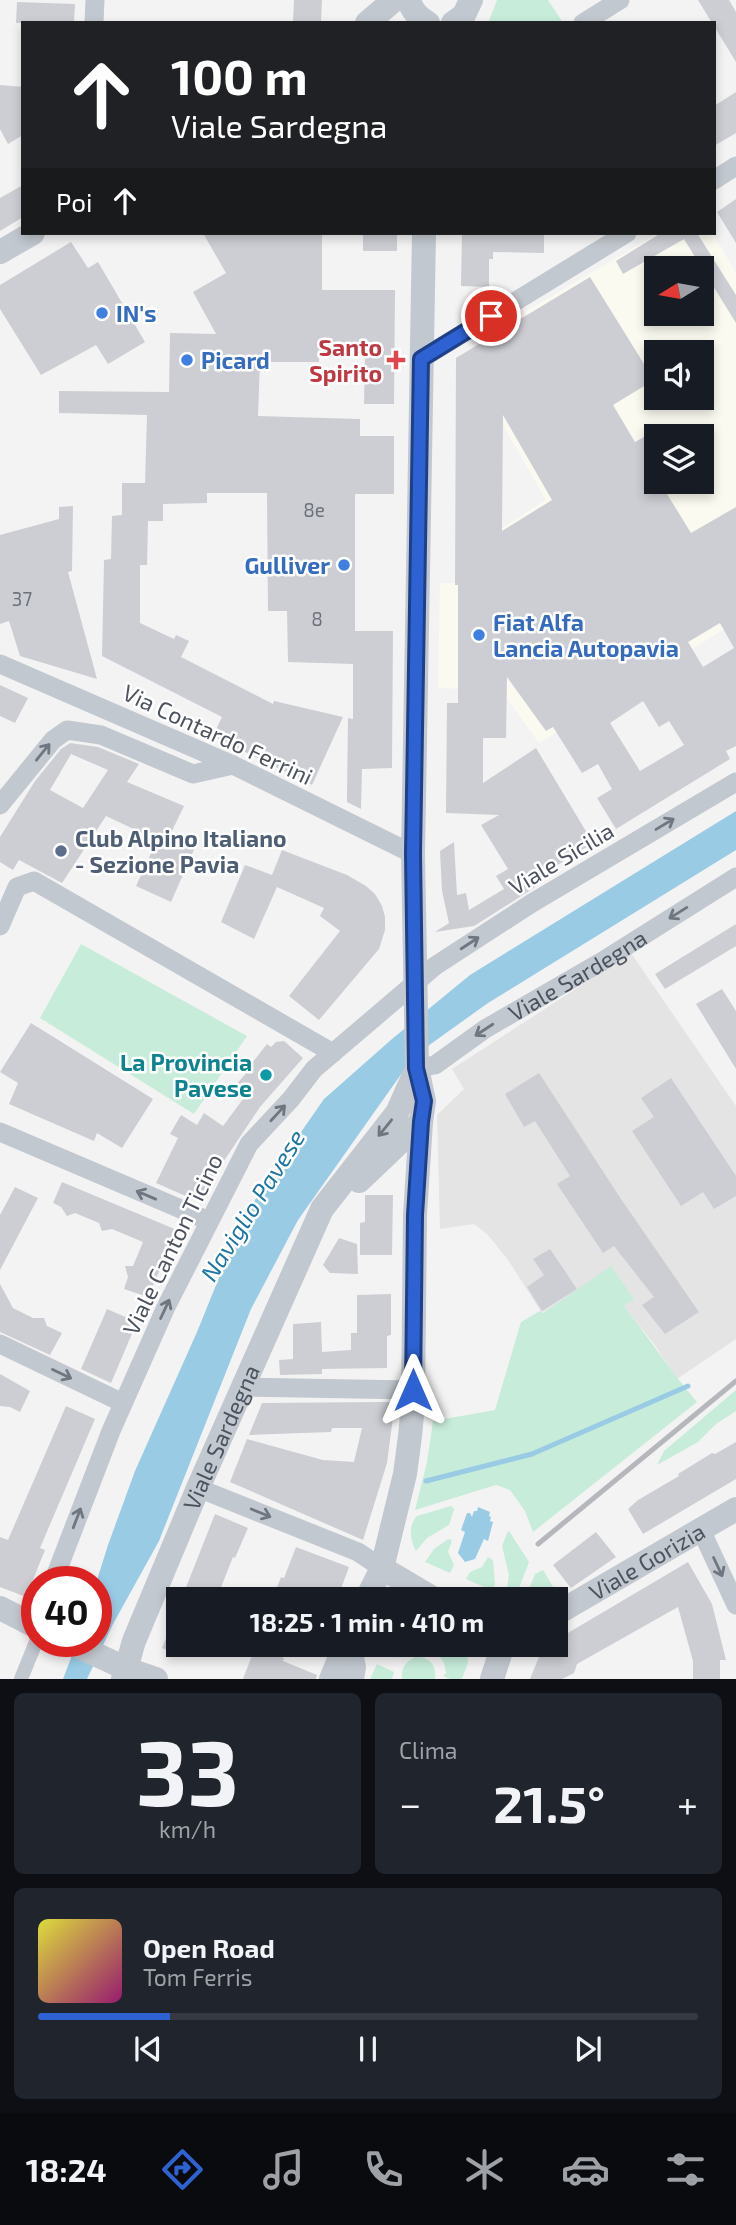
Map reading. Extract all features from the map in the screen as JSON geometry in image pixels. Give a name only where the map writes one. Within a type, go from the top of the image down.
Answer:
[{"type":"street","points":[[94,0],[94,21]]},
{"type":"street","points":[[369,21],[394,0]]},
{"type":"street","points":[[586,21],[620,0]]},
{"type":"street","points":[[399,21],[419,13]]},
{"type":"street","points":[[716,179],[736,166]]},
{"type":"street","points":[[0,253],[30,235]]},
{"type":"street","points":[[372,1587],[382,1568],[405,1474],[411,1436],[415,1215],[424,1101],[416,1068],[413,854],[424,235]]},
{"type":"street","points":[[421,359],[624,235]]},
{"type":"street","name":"Via Contardo Ferrini","points":[[0,664],[233,765],[413,854]]},
{"type":"street","points":[[0,805],[53,740],[67,730],[102,735],[193,774],[233,765]]},
{"type":"street","name":"Viale Sicilia","points":[[415,983],[435,966],[532,903],[736,782]]},
{"type":"street","name":"Viale Sardegna","points":[[125,1674],[134,1641],[198,1488],[322,1209],[397,1112],[416,1068],[435,1065],[485,1029],[601,962],[736,877]]},
{"type":"street","points":[[0,926],[17,887],[34,881],[333,1053]]},
{"type":"street","name":"Viale Canton Ticino","points":[[59,1566],[123,1403],[166,1307],[249,1144],[291,1099],[314,1069],[415,983]]},
{"type":"street","name":"Viale Sardegna","points":[[322,1209],[341,1197],[421,1122]]},
{"type":"street","points":[[0,1132],[209,1221]]},
{"type":"street","points":[[382,1158],[397,1165],[415,1215]]},
{"type":"street","points":[[0,1344],[123,1403]]},
{"type":"street","points":[[242,1387],[413,1390]]},
{"type":"street","points":[[198,1488],[358,1552],[414,1587]]},
{"type":"street","name":"Viale Gorizia","points":[[568,1607],[736,1509]]},
{"type":"street","points":[[701,1530],[736,1605]]},
{"type":"street","points":[[0,1608],[21,1618]]},
{"type":"street","points":[[21,1679],[30,1657]]},
{"type":"street","points":[[102,1657],[125,1674],[156,1679]]},
{"type":"street","points":[[331,1679],[341,1657]]},
{"type":"street","points":[[351,1657],[354,1667],[352,1679]]},
{"type":"street","points":[[492,1679],[499,1657]]},
{"type":"shaded area","points":[[656,235],[713,235],[736,273],[736,622],[539,743],[501,690],[438,688],[440,583],[496,583],[502,528],[546,500],[474,374],[487,365],[476,341]]},
{"type":"shaded area","points":[[631,953],[736,1106],[736,1339],[677,1379],[624,1306],[634,1298],[579,1289],[542,1313],[508,1260],[488,1235],[474,1224],[440,1229],[437,1115],[464,1089],[452,1069]]},
{"type":"green space","points":[[497,0],[548,0],[562,21],[489,21]]},
{"type":"green space","points":[[81,944],[247,1036],[194,1114],[40,1018]]},
{"type":"green space","points":[[611,1266],[634,1299],[624,1306],[697,1402],[533,1532],[525,1511],[510,1490],[496,1485],[415,1510],[427,1462],[433,1421],[495,1410],[521,1322],[540,1311],[543,1313]]},
{"type":"green space","points":[[736,1390],[736,1411],[716,1424],[698,1442],[657,1465],[664,1451]]},
{"type":"green space","points":[[451,1506],[454,1509],[449,1525],[427,1538],[416,1551],[411,1533],[417,1516]]},
{"type":"green space","points":[[509,1531],[529,1562],[520,1587],[507,1587],[509,1575],[502,1546]]},
{"type":"green space","points":[[448,1539],[452,1540],[448,1552],[454,1565],[450,1573],[425,1562],[434,1549]]},
{"type":"green space","points":[[488,1557],[493,1560],[494,1587],[484,1587],[466,1579],[470,1572],[482,1567]]},
{"type":"green space","points":[[543,1570],[553,1587],[530,1587],[535,1574]]},
{"type":"green space","points":[[415,1657],[431,1662],[435,1679],[402,1679],[404,1666]]},
{"type":"green space","points":[[440,1657],[467,1657],[462,1679],[443,1676],[446,1673]]},
{"type":"green space","points":[[377,1664],[394,1672],[392,1679],[370,1679]]},
{"type":"water","points":[[736,811],[736,850],[488,1003],[414,1056],[298,1220],[251,1309],[159,1541],[112,1626],[112,1566],[101,1566],[108,1545],[135,1471],[225,1263],[258,1194],[324,1099],[470,975]]},
{"type":"water","points":[[478,1507],[490,1512],[490,1521],[493,1522],[488,1541],[484,1539],[475,1559],[465,1562],[458,1553],[465,1532],[461,1530],[467,1513],[472,1517]]},
{"type":"water","points":[[71,1657],[97,1657],[87,1679],[63,1679]]},
{"type":"building","points":[[294,0],[322,0],[321,21],[293,21]]},
{"type":"building","points":[[698,0],[729,0],[736,12],[736,62],[716,29],[716,21],[711,21]]},
{"type":"building","points":[[17,2],[75,4],[74,21],[16,23]]},
{"type":"building","points":[[0,85],[21,87],[21,136],[8,144],[0,129]]},
{"type":"building","points":[[736,92],[736,133],[716,145],[716,105]]},
{"type":"building","points":[[21,186],[21,218],[0,231],[0,198]]},
{"type":"building","points":[[736,199],[736,243],[717,212]]},
{"type":"building","points":[[204,235],[322,235],[322,290],[395,290],[394,404],[364,404],[365,355],[319,354],[319,362],[260,362],[258,416],[360,419],[360,436],[394,436],[394,494],[355,494],[355,631],[393,631],[392,768],[362,769],[361,809],[347,802],[348,718],[353,719],[353,664],[288,662],[287,611],[268,611],[267,493],[207,493],[207,503],[163,504],[163,521],[148,521],[147,565],[140,565],[140,623],[174,639],[176,635],[189,641],[181,657],[273,704],[274,701],[343,717],[312,785],[213,736],[222,717],[102,656],[104,560],[111,559],[112,516],[122,515],[122,483],[145,483],[147,415],[59,413],[59,391],[169,392],[170,333],[216,334],[193,292],[226,273]]},
{"type":"building","points":[[363,235],[397,235],[397,251],[363,251]]},
{"type":"building","points":[[462,235],[544,235],[544,253],[493,252],[493,259],[489,259],[489,287],[461,286]]},
{"type":"building","points":[[658,235],[698,235],[711,256],[695,256],[684,239],[654,256],[644,256],[644,262],[623,274],[616,261]]},
{"type":"building","points":[[71,242],[88,268],[98,262],[145,342],[108,364],[96,345],[41,375],[0,309],[0,285]]},
{"type":"building","points":[[714,260],[736,295],[736,323],[714,287]]},
{"type":"building","points":[[590,277],[644,364],[644,386],[613,405],[635,442],[644,437],[644,494],[667,494],[691,533],[736,507],[736,746],[726,751],[730,759],[616,829],[597,798],[612,789],[598,764],[582,773],[553,727],[546,731],[507,677],[506,738],[483,738],[483,783],[536,748],[593,843],[533,880],[537,886],[474,926],[435,932],[449,923],[442,891],[440,851],[454,842],[457,895],[466,893],[469,910],[504,889],[496,876],[508,869],[481,825],[499,815],[446,813],[447,703],[458,703],[458,585],[455,585],[456,358]],"holes":[[[503,415],[552,500],[502,531]],[[720,623],[734,648],[703,667],[688,642]],[[643,701],[659,727],[669,721],[684,745],[640,771],[610,723]]]},
{"type":"building","points":[[73,506],[72,571],[68,572],[97,679],[20,656],[9,621],[0,624],[0,535],[59,519],[59,507]]},
{"type":"building","points":[[0,685],[28,698],[15,723],[0,716]]},
{"type":"building","points":[[70,743],[98,747],[139,764],[127,782],[184,806],[170,835],[196,845],[171,902],[136,886],[157,840],[106,816],[62,883],[19,860],[13,870],[0,862],[0,837],[35,781],[61,749]],"holes":[[[71,754],[108,770],[83,808],[50,790]]]},
{"type":"building","points":[[282,850],[347,875],[366,886],[375,894],[385,917],[385,930],[379,949],[319,1020],[289,996],[340,931],[320,916],[324,908],[277,887],[254,939],[221,922],[245,865],[272,875]]},
{"type":"building","points":[[736,924],[736,946],[665,989],[655,974]]},
{"type":"building","points":[[722,989],[736,1011],[736,1069],[696,1004]]},
{"type":"building","points":[[31,1023],[153,1099],[122,1148],[97,1133],[94,1141],[9,1104],[18,1083],[0,1072]]},
{"type":"building","points":[[284,1041],[303,1058],[260,1107],[197,1201],[156,1183],[178,1138],[170,1134],[181,1115],[197,1125],[204,1113],[223,1126],[246,1095],[235,1086],[267,1044],[271,1047],[276,1042]]},
{"type":"building","points":[[539,1073],[699,1312],[665,1334],[642,1305],[654,1297],[614,1246],[603,1253],[557,1184],[570,1176],[535,1121],[524,1127],[505,1094]]},
{"type":"building","points":[[671,1078],[736,1176],[736,1196],[714,1209],[703,1192],[681,1206],[632,1131],[654,1117],[641,1098]]},
{"type":"building","points":[[62,1182],[177,1230],[148,1297],[124,1289],[128,1277],[125,1266],[133,1266],[143,1242],[112,1229],[102,1231],[99,1223],[75,1213],[67,1216],[61,1207],[53,1203]]},
{"type":"building","points":[[15,1187],[38,1198],[0,1270],[0,1215]]},
{"type":"building","points":[[365,1195],[393,1195],[392,1255],[360,1255],[360,1223],[365,1222]]},
{"type":"building","points":[[339,1238],[357,1244],[358,1274],[330,1273],[323,1265]]},
{"type":"building","points":[[550,1249],[577,1289],[542,1311],[527,1287],[544,1275],[533,1259]]},
{"type":"building","points":[[0,1284],[13,1308],[33,1318],[44,1318],[47,1326],[62,1333],[50,1355],[0,1332]]},
{"type":"building","points":[[391,1294],[391,1335],[387,1336],[387,1368],[322,1369],[322,1374],[280,1375],[279,1360],[293,1359],[293,1324],[321,1322],[322,1352],[351,1350],[351,1333],[357,1333],[357,1295]]},
{"type":"building","points":[[107,1309],[137,1322],[111,1383],[81,1369]]},
{"type":"building","points":[[0,1374],[30,1391],[20,1412],[0,1406]]},
{"type":"building","points":[[395,1402],[387,1463],[363,1540],[230,1482],[247,1439],[323,1460],[354,1462],[362,1428],[249,1435],[262,1403]]},
{"type":"building","points":[[66,1406],[95,1419],[40,1548],[45,1550],[39,1566],[21,1566],[21,1595],[0,1587],[0,1537],[8,1540]]},
{"type":"building","points":[[736,1442],[736,1479],[643,1534],[628,1509],[638,1500],[679,1476],[678,1474]]},
{"type":"building","points":[[215,1514],[248,1528],[221,1587],[186,1587]]},
{"type":"building","points":[[596,1532],[616,1557],[571,1588],[553,1565]]},
{"type":"building","points":[[296,1547],[349,1567],[342,1587],[277,1587],[281,1577],[284,1578]]},
{"type":"building","points":[[688,1562],[712,1604],[726,1660],[720,1660],[720,1679],[693,1679],[693,1661],[678,1607],[577,1664],[574,1673],[562,1679],[530,1679],[539,1657],[568,1657],[568,1633]]},
{"type":"building","points":[[251,1657],[281,1657],[284,1658],[283,1661],[317,1675],[316,1679],[243,1679]]},
{"type":"waterway","points":[[426,1481],[532,1454],[688,1386]]},
{"type":"railway","points":[[538,1544],[736,1381]]},
{"type":"place","name":"IN's","points":[[102,313]]},
{"type":"place","name":"Picard","points":[[187,360]]},
{"type":"place","name":"Santo Spirito","points":[[396,360]]},
{"type":"place","name":"Gulliver","points":[[344,565]]},
{"type":"place","name":"Fiat Alfa Lancia Autopavia","points":[[479,635]]},
{"type":"place","name":"Club Alpino Italiano - Sezione Pavia","points":[[61,851]]},
{"type":"place","name":"La Provincia Pavese","points":[[266,1075]]},
{"type":"route","points":[[413,1390],[415,1215],[424,1101],[416,1068],[413,854],[421,359],[491,316]]},
{"type":"water label","name":"Naviglio Pavese","points":[[252,1205]]}]
